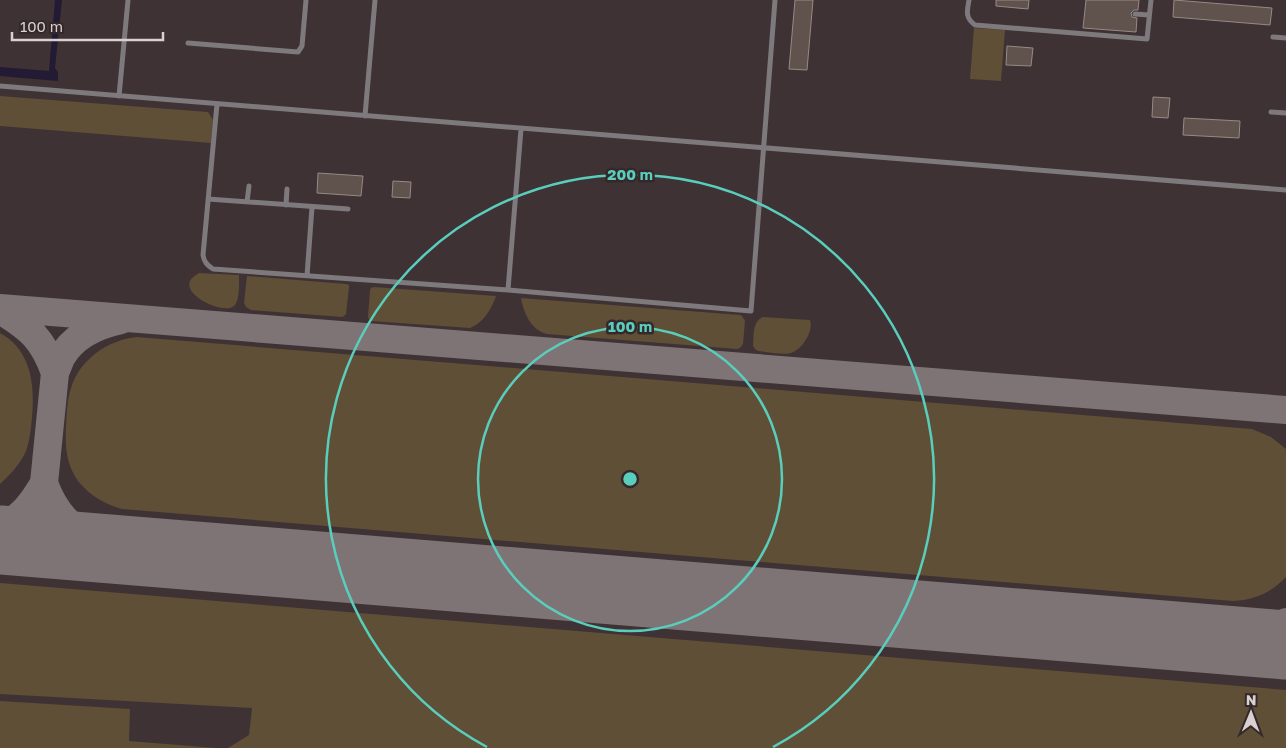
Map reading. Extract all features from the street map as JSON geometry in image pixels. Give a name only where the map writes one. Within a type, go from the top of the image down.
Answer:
[{"type":"lane","points":[[119,96],[128,0]]},
{"type":"lane","points":[[188,43],[298,52],[302,46],[306,0]]},
{"type":"lane","points":[[365,116],[375,0]]},
{"type":"lane","points":[[217,104],[203,256],[204,261],[213,269],[508,290],[751,311],[775,0]]},
{"type":"lane","points":[[969,0],[967,14],[969,21],[975,24],[1147,39],[1151,0]]},
{"type":"lane","points":[[1136,14],[1149,15]]},
{"type":"lane","points":[[1273,37],[1286,38]]},
{"type":"lane","points":[[0,86],[1286,190]]},
{"type":"lane","points":[[1271,112],[1286,113]]},
{"type":"lane","points":[[508,290],[521,128]]},
{"type":"lane","points":[[247,202],[249,186]]},
{"type":"lane","points":[[286,205],[287,189]]},
{"type":"lane","points":[[208,199],[348,209]]},
{"type":"lane","points":[[307,276],[312,207]]},
{"type":"shaded area","points":[[55,0],[62,0],[55,68],[58,72],[58,81],[0,76],[0,67],[49,71]]},
{"type":"shaded area","points":[[974,28],[1005,30],[1001,81],[970,79]]},
{"type":"shaded area","points":[[0,96],[208,112],[213,120],[211,143],[0,126]]},
{"type":"shaded area","points":[[199,273],[239,275],[238,296],[234,306],[222,308],[198,298],[189,287],[191,280]]},
{"type":"shaded area","points":[[247,276],[349,285],[346,314],[342,317],[251,310],[244,303]]},
{"type":"shaded area","points":[[374,287],[496,296],[486,315],[470,328],[371,321],[368,317],[370,290]]},
{"type":"shaded area","points":[[521,298],[740,315],[745,321],[743,344],[737,349],[547,334],[537,329],[529,320]]},
{"type":"shaded area","points":[[763,317],[810,320],[809,334],[799,348],[788,354],[758,351],[753,346],[754,329],[759,319]]},
{"type":"shaded area","points":[[0,333],[10,340],[25,358],[31,380],[33,405],[26,451],[15,469],[0,484]]},
{"type":"shaded area","points":[[137,337],[1252,429],[1271,437],[1286,449],[1286,577],[1262,595],[1233,601],[122,509],[110,505],[93,495],[74,475],[66,448],[67,407],[75,378],[88,360],[96,353],[116,342]]},
{"type":"shaded area","points":[[0,583],[1286,690],[1286,748],[228,748],[249,735],[252,708],[0,694]]},
{"type":"shaded area","points":[[0,701],[130,709],[129,741],[216,748],[0,748]]},
{"type":"building","points":[[795,0],[813,0],[807,70],[789,69]]},
{"type":"building","points":[[996,0],[1029,0],[1028,9],[996,6]]},
{"type":"building","points":[[1086,0],[1139,0],[1138,10],[1134,10],[1131,13],[1132,17],[1137,18],[1136,32],[1083,28]]},
{"type":"building","points":[[1174,0],[1272,8],[1270,25],[1173,17]]},
{"type":"building","points":[[1007,46],[1033,48],[1031,66],[1006,65]]},
{"type":"building","points":[[1153,97],[1170,98],[1168,118],[1152,117]]},
{"type":"building","points":[[1184,118],[1240,121],[1239,138],[1183,135]]},
{"type":"building","points":[[318,173],[363,176],[361,196],[317,193]]},
{"type":"building","points":[[393,181],[411,182],[410,198],[392,197]]},
{"type":"taxiway","points":[[0,308],[1286,410]]},
{"type":"taxiway","points":[[0,310],[20,323],[34,336],[46,351],[55,373],[61,358],[72,343],[95,328],[121,320]]},
{"type":"taxiway","points":[[44,483],[55,373]]},
{"type":"taxiway","points":[[0,527],[20,515],[44,483],[62,517],[79,531],[113,549]]},
{"type":"taxiway","points":[[1245,641],[1286,622]]},
{"type":"runway","points":[[0,540],[1286,645]]}]
